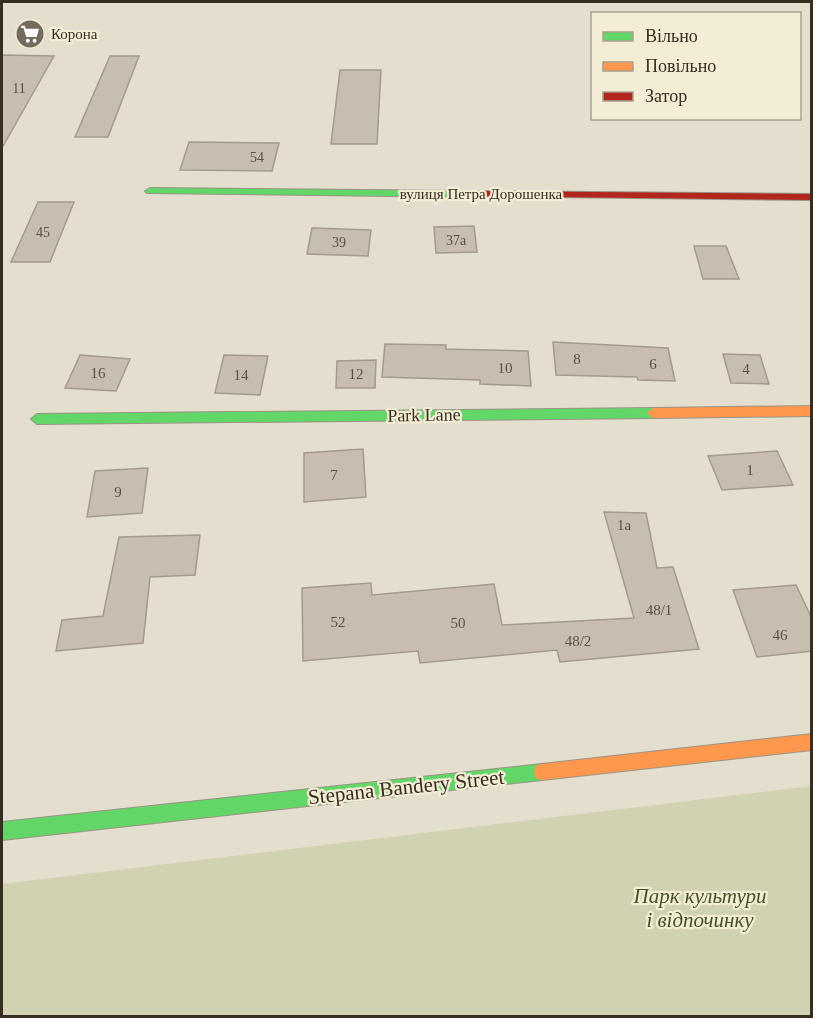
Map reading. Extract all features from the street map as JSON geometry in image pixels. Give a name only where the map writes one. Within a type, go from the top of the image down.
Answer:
[{"type":"street","name":"вулиця Петра Дорошенка","points":[[150,191],[812,196]]},
{"type":"street","name":"Park Lane","points":[[37,419],[812,411]]},
{"type":"street","name":"Stepana Bandery Street","points":[[2,831],[812,742]]},
{"type":"green space","name":"Парк культури і відпочинку","points":[[811,786],[811,1016],[2,1016],[2,884]]},
{"type":"building","points":[[2,55],[54,56],[2,148]]},
{"type":"building","points":[[110,56],[139,56],[108,137],[75,137]]},
{"type":"building","points":[[340,70],[381,70],[377,144],[331,144]]},
{"type":"building","points":[[189,142],[279,143],[272,171],[180,170]]},
{"type":"building","points":[[38,202],[74,202],[50,262],[11,262]]},
{"type":"building","points":[[474,226],[477,252],[436,253],[434,227]]},
{"type":"building","points":[[312,228],[371,230],[368,256],[307,254]]},
{"type":"building","points":[[694,246],[726,246],[739,279],[703,279]]},
{"type":"building","points":[[553,342],[668,348],[675,381],[638,380],[637,377],[556,375]]},
{"type":"building","points":[[385,344],[446,345],[446,349],[528,351],[531,386],[480,384],[480,380],[382,377]]},
{"type":"building","points":[[723,354],[760,355],[769,384],[731,383]]},
{"type":"building","points":[[80,355],[130,359],[116,391],[65,388]]},
{"type":"building","points":[[224,355],[268,356],[260,395],[215,393]]},
{"type":"building","points":[[376,360],[375,388],[336,388],[337,361]]},
{"type":"building","points":[[363,449],[366,497],[304,502],[304,453]]},
{"type":"building","points":[[777,451],[793,485],[722,490],[708,456]]},
{"type":"building","points":[[148,468],[142,513],[87,517],[95,471]]},
{"type":"building","points":[[604,512],[646,513],[657,568],[673,567],[699,649],[560,662],[557,650],[420,663],[418,651],[303,661],[302,588],[371,583],[372,595],[494,584],[502,625],[634,618]]},
{"type":"building","points":[[200,535],[195,575],[150,577],[143,643],[56,651],[62,620],[103,616],[119,537]]},
{"type":"building","points":[[796,585],[812,619],[812,651],[757,657],[733,590]]},
{"type":"traffic: fast","points":[[150,191],[473,194]]},
{"type":"traffic: fast","points":[[37,419],[653,413]]},
{"type":"traffic: fast","points":[[2,831],[542,772]]},
{"type":"traffic: slow","points":[[653,413],[812,411]]},
{"type":"traffic: slow","points":[[542,772],[812,742]]},
{"type":"traffic: jam","points":[[473,194],[812,197]]},
{"type":"place","name":"Корона","points":[[30,34]]}]
